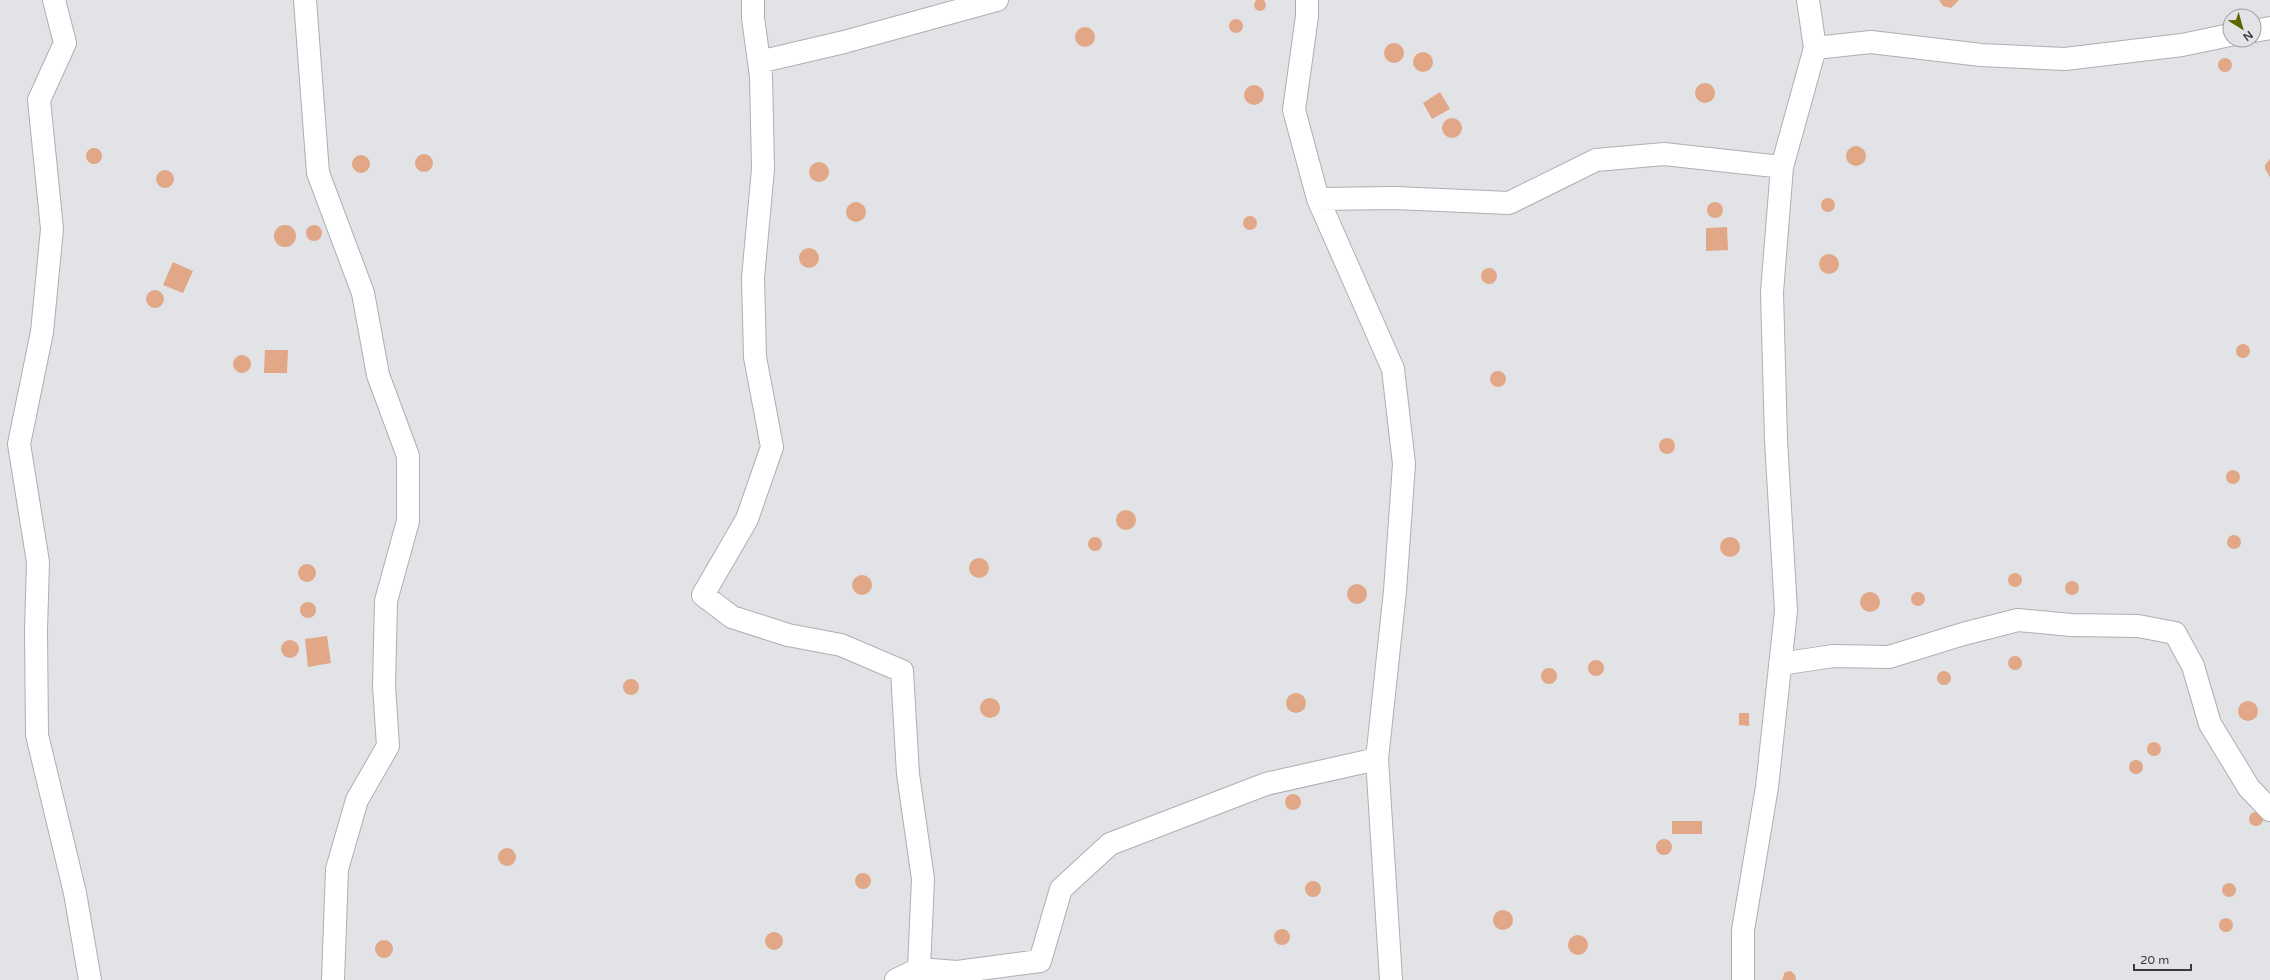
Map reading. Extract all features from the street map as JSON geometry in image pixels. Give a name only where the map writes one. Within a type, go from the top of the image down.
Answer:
[{"type":"street","points":[[54,0],[65,42],[39,100],[52,229],[42,332],[19,444],[38,562],[36,630],[37,735],[75,893],[90,980]]},
{"type":"street","points":[[305,0],[318,173],[364,293],[378,375],[408,456],[408,521],[386,601],[384,686],[388,746],[357,800],[337,869],[333,980]]},
{"type":"street","points":[[753,0],[753,18],[759,62],[763,169],[753,278],[755,357],[772,447],[747,519],[703,595],[732,617],[788,635],[841,646],[902,671],[908,774],[923,879],[919,969]]},
{"type":"street","points":[[759,62],[844,42],[997,0]]},
{"type":"street","points":[[1307,0],[1307,16],[1294,110],[1318,199],[1393,369],[1404,464],[1395,591],[1377,759],[1391,980]]},
{"type":"street","points":[[1743,980],[1743,930],[1767,787],[1786,611],[1776,440],[1772,292],[1782,167],[1815,48],[1808,0]]},
{"type":"street","points":[[1815,48],[1871,42],[1981,55],[2065,59],[2182,45],[2222,37]]},
{"type":"street","points":[[1318,199],[1395,198],[1510,203],[1596,160],[1664,154],[1782,167]]},
{"type":"street","points":[[1780,664],[1833,656],[1889,657],[1963,634],[2018,620],[2071,625],[2138,626],[2175,633],[2193,666],[2210,724],[2249,788],[2270,810]]},
{"type":"street","points":[[896,980],[919,969],[957,972],[1040,960],[1061,890],[1110,844],[1266,784],[1377,759]]},
{"type":"building","points":[[1258,-1],[1262,-1],[1266,5],[1262,11],[1258,11],[1254,7],[1254,3]]},
{"type":"building","points":[[1939,0],[1959,0],[1951,8],[1943,6]]},
{"type":"building","points":[[1236,19],[1241,21],[1243,26],[1241,31],[1236,33],[1231,31],[1229,26],[1231,21]]},
{"type":"building","points":[[1085,27],[1092,30],[1095,37],[1092,44],[1085,47],[1078,44],[1075,37],[1078,30]]},
{"type":"building","points":[[1394,43],[1401,46],[1404,53],[1401,60],[1394,63],[1387,60],[1384,53],[1387,46]]},
{"type":"building","points":[[1423,52],[1430,55],[1433,62],[1430,69],[1423,72],[1416,69],[1413,62],[1416,55]]},
{"type":"building","points":[[2225,58],[2230,60],[2232,65],[2230,70],[2225,72],[2220,70],[2218,65],[2220,60]]},
{"type":"building","points":[[1705,83],[1712,86],[1715,93],[1712,100],[1705,103],[1698,100],[1695,93],[1698,86]]},
{"type":"building","points":[[1254,85],[1261,88],[1264,95],[1261,102],[1254,105],[1247,102],[1244,95],[1247,88]]},
{"type":"building","points":[[1440,92],[1450,109],[1432,119],[1423,103]]},
{"type":"building","points":[[1452,118],[1459,121],[1462,128],[1459,135],[1452,138],[1445,135],[1442,128],[1445,121]]},
{"type":"building","points":[[1856,146],[1863,149],[1866,156],[1863,163],[1856,166],[1849,163],[1846,156],[1849,149]]},
{"type":"building","points":[[91,148],[97,148],[102,153],[100,162],[97,164],[91,164],[86,159],[86,153]]},
{"type":"building","points":[[424,154],[430,157],[433,163],[430,169],[424,172],[418,169],[415,163],[418,157]]},
{"type":"building","points":[[361,155],[367,158],[370,164],[367,170],[361,173],[355,170],[352,164],[355,158]]},
{"type":"building","points":[[2270,159],[2270,177],[2265,169],[2265,165]]},
{"type":"building","points":[[819,162],[826,165],[829,172],[826,179],[819,182],[812,179],[809,172],[812,165]]},
{"type":"building","points":[[165,170],[171,173],[174,179],[171,185],[165,188],[159,185],[156,179],[159,173]]},
{"type":"building","points":[[1828,198],[1833,200],[1835,205],[1833,210],[1828,212],[1823,210],[1821,205],[1823,200]]},
{"type":"building","points":[[856,202],[863,205],[866,212],[863,219],[856,222],[849,219],[846,212],[849,205]]},
{"type":"building","points":[[1715,202],[1721,204],[1723,210],[1721,216],[1715,218],[1709,216],[1707,210],[1709,204]]},
{"type":"building","points":[[1250,216],[1255,218],[1257,223],[1255,228],[1250,230],[1245,228],[1243,223],[1245,218]]},
{"type":"building","points":[[281,225],[289,225],[296,232],[296,240],[289,247],[281,247],[274,240],[274,232]]},
{"type":"building","points":[[314,225],[320,227],[322,233],[320,239],[314,241],[308,239],[306,233],[308,227]]},
{"type":"building","points":[[1727,227],[1728,250],[1706,251],[1706,228]]},
{"type":"building","points":[[809,248],[816,251],[819,258],[816,265],[809,268],[802,265],[799,258],[802,251]]},
{"type":"building","points":[[1829,254],[1836,257],[1839,264],[1836,271],[1829,274],[1822,271],[1819,264],[1822,257]]},
{"type":"building","points":[[173,262],[193,271],[183,293],[163,285]]},
{"type":"building","points":[[1489,268],[1495,270],[1497,276],[1495,282],[1489,284],[1483,282],[1481,276],[1483,270]]},
{"type":"building","points":[[155,290],[161,293],[164,299],[161,305],[155,308],[149,305],[146,299],[149,293]]},
{"type":"building","points":[[2243,344],[2248,346],[2250,351],[2248,356],[2243,358],[2238,356],[2236,351],[2238,346]]},
{"type":"building","points":[[265,350],[288,350],[287,373],[264,373]]},
{"type":"building","points":[[242,355],[248,358],[251,364],[248,370],[242,373],[236,370],[233,364],[236,358]]},
{"type":"building","points":[[1498,371],[1504,373],[1506,379],[1504,385],[1498,387],[1492,385],[1490,379],[1492,373]]},
{"type":"building","points":[[1667,438],[1673,440],[1675,446],[1673,452],[1667,454],[1661,452],[1659,446],[1661,440]]},
{"type":"building","points":[[2233,470],[2238,472],[2240,477],[2238,482],[2233,484],[2228,482],[2226,477],[2228,472]]},
{"type":"building","points":[[1126,510],[1133,513],[1136,520],[1133,527],[1126,530],[1119,527],[1116,520],[1119,513]]},
{"type":"building","points":[[2234,535],[2239,537],[2241,542],[2239,547],[2234,549],[2229,547],[2227,542],[2229,537]]},
{"type":"building","points":[[1095,537],[1100,539],[1102,544],[1100,549],[1095,551],[1090,549],[1088,544],[1090,539]]},
{"type":"building","points":[[1730,537],[1737,540],[1740,547],[1737,554],[1730,557],[1723,554],[1720,547],[1723,540]]},
{"type":"building","points":[[979,558],[986,561],[989,568],[986,575],[979,578],[972,575],[969,568],[972,561]]},
{"type":"building","points":[[307,564],[313,567],[316,573],[313,579],[307,582],[301,579],[298,573],[301,567]]},
{"type":"building","points":[[2015,573],[2020,575],[2022,580],[2020,585],[2015,587],[2010,585],[2008,580],[2010,575]]},
{"type":"building","points":[[862,575],[869,578],[872,585],[869,592],[862,595],[855,592],[852,585],[855,578]]},
{"type":"building","points":[[2072,581],[2077,583],[2079,588],[2077,593],[2072,595],[2067,593],[2065,588],[2067,583]]},
{"type":"building","points":[[1357,584],[1364,587],[1367,594],[1364,601],[1357,604],[1350,601],[1347,594],[1350,587]]},
{"type":"building","points":[[1870,592],[1877,595],[1880,602],[1877,609],[1870,612],[1863,609],[1860,602],[1863,595]]},
{"type":"building","points":[[1918,592],[1923,594],[1925,599],[1923,604],[1918,606],[1913,604],[1911,599],[1913,594]]},
{"type":"building","points":[[305,602],[311,602],[316,607],[314,616],[311,618],[305,618],[300,613],[300,607]]},
{"type":"building","points":[[327,636],[331,663],[308,667],[305,639]]},
{"type":"building","points":[[290,640],[296,643],[299,649],[296,655],[290,658],[284,655],[281,649],[284,643]]},
{"type":"building","points":[[2015,656],[2020,658],[2022,663],[2020,668],[2015,670],[2010,668],[2008,663],[2010,658]]},
{"type":"building","points":[[1596,660],[1602,662],[1604,668],[1602,674],[1596,676],[1590,674],[1588,668],[1590,662]]},
{"type":"building","points":[[1549,668],[1555,670],[1557,676],[1555,682],[1549,684],[1543,682],[1541,676],[1543,670]]},
{"type":"building","points":[[1944,671],[1949,673],[1951,678],[1949,683],[1944,685],[1939,683],[1937,678],[1939,673]]},
{"type":"building","points":[[631,679],[637,681],[639,687],[637,693],[631,695],[625,693],[623,687],[625,681]]},
{"type":"building","points":[[1296,693],[1303,696],[1306,703],[1303,710],[1296,713],[1289,710],[1286,703],[1289,696]]},
{"type":"building","points":[[990,698],[997,701],[1000,708],[997,715],[990,718],[983,715],[980,708],[983,701]]},
{"type":"building","points":[[2248,701],[2255,704],[2258,711],[2255,718],[2248,721],[2241,718],[2238,711],[2241,704]]},
{"type":"building","points":[[1739,713],[1749,713],[1749,726],[1739,725]]},
{"type":"building","points":[[2154,742],[2159,744],[2161,749],[2159,754],[2154,756],[2149,754],[2147,749],[2149,744]]},
{"type":"building","points":[[2136,760],[2141,762],[2143,767],[2141,772],[2136,774],[2131,772],[2129,767],[2131,762]]},
{"type":"building","points":[[1293,794],[1299,796],[1301,802],[1299,808],[1293,810],[1287,808],[1285,802],[1287,796]]},
{"type":"building","points":[[2256,812],[2261,814],[2263,819],[2261,824],[2256,826],[2251,824],[2249,819],[2251,814]]},
{"type":"building","points":[[1672,821],[1702,821],[1702,834],[1672,834]]},
{"type":"building","points":[[1664,839],[1670,841],[1672,847],[1670,853],[1664,855],[1658,853],[1656,847],[1658,841]]},
{"type":"building","points":[[507,848],[513,851],[516,857],[513,863],[507,866],[501,863],[498,857],[501,851]]},
{"type":"building","points":[[863,873],[869,875],[871,881],[869,887],[863,889],[857,887],[855,881],[857,875]]},
{"type":"building","points":[[1313,881],[1319,883],[1321,889],[1319,895],[1313,897],[1307,895],[1305,889],[1307,883]]},
{"type":"building","points":[[2229,883],[2234,885],[2236,890],[2234,895],[2229,897],[2224,895],[2222,890],[2224,885]]},
{"type":"building","points":[[1503,910],[1510,913],[1513,920],[1510,927],[1503,930],[1496,927],[1493,920],[1496,913]]},
{"type":"building","points":[[2226,918],[2231,920],[2233,925],[2231,930],[2226,932],[2221,930],[2219,925],[2221,920]]},
{"type":"building","points":[[1282,929],[1288,931],[1290,937],[1288,943],[1282,945],[1276,943],[1274,937],[1276,931]]},
{"type":"building","points":[[774,932],[780,935],[783,941],[780,947],[774,950],[768,947],[765,941],[768,935]]},
{"type":"building","points":[[1578,935],[1585,938],[1588,945],[1585,952],[1578,955],[1571,952],[1568,945],[1571,938]]},
{"type":"building","points":[[384,940],[390,943],[393,949],[390,955],[384,958],[378,955],[375,949],[378,943]]},
{"type":"building","points":[[1791,971],[1795,975],[1796,980],[1782,980],[1785,972]]}]
